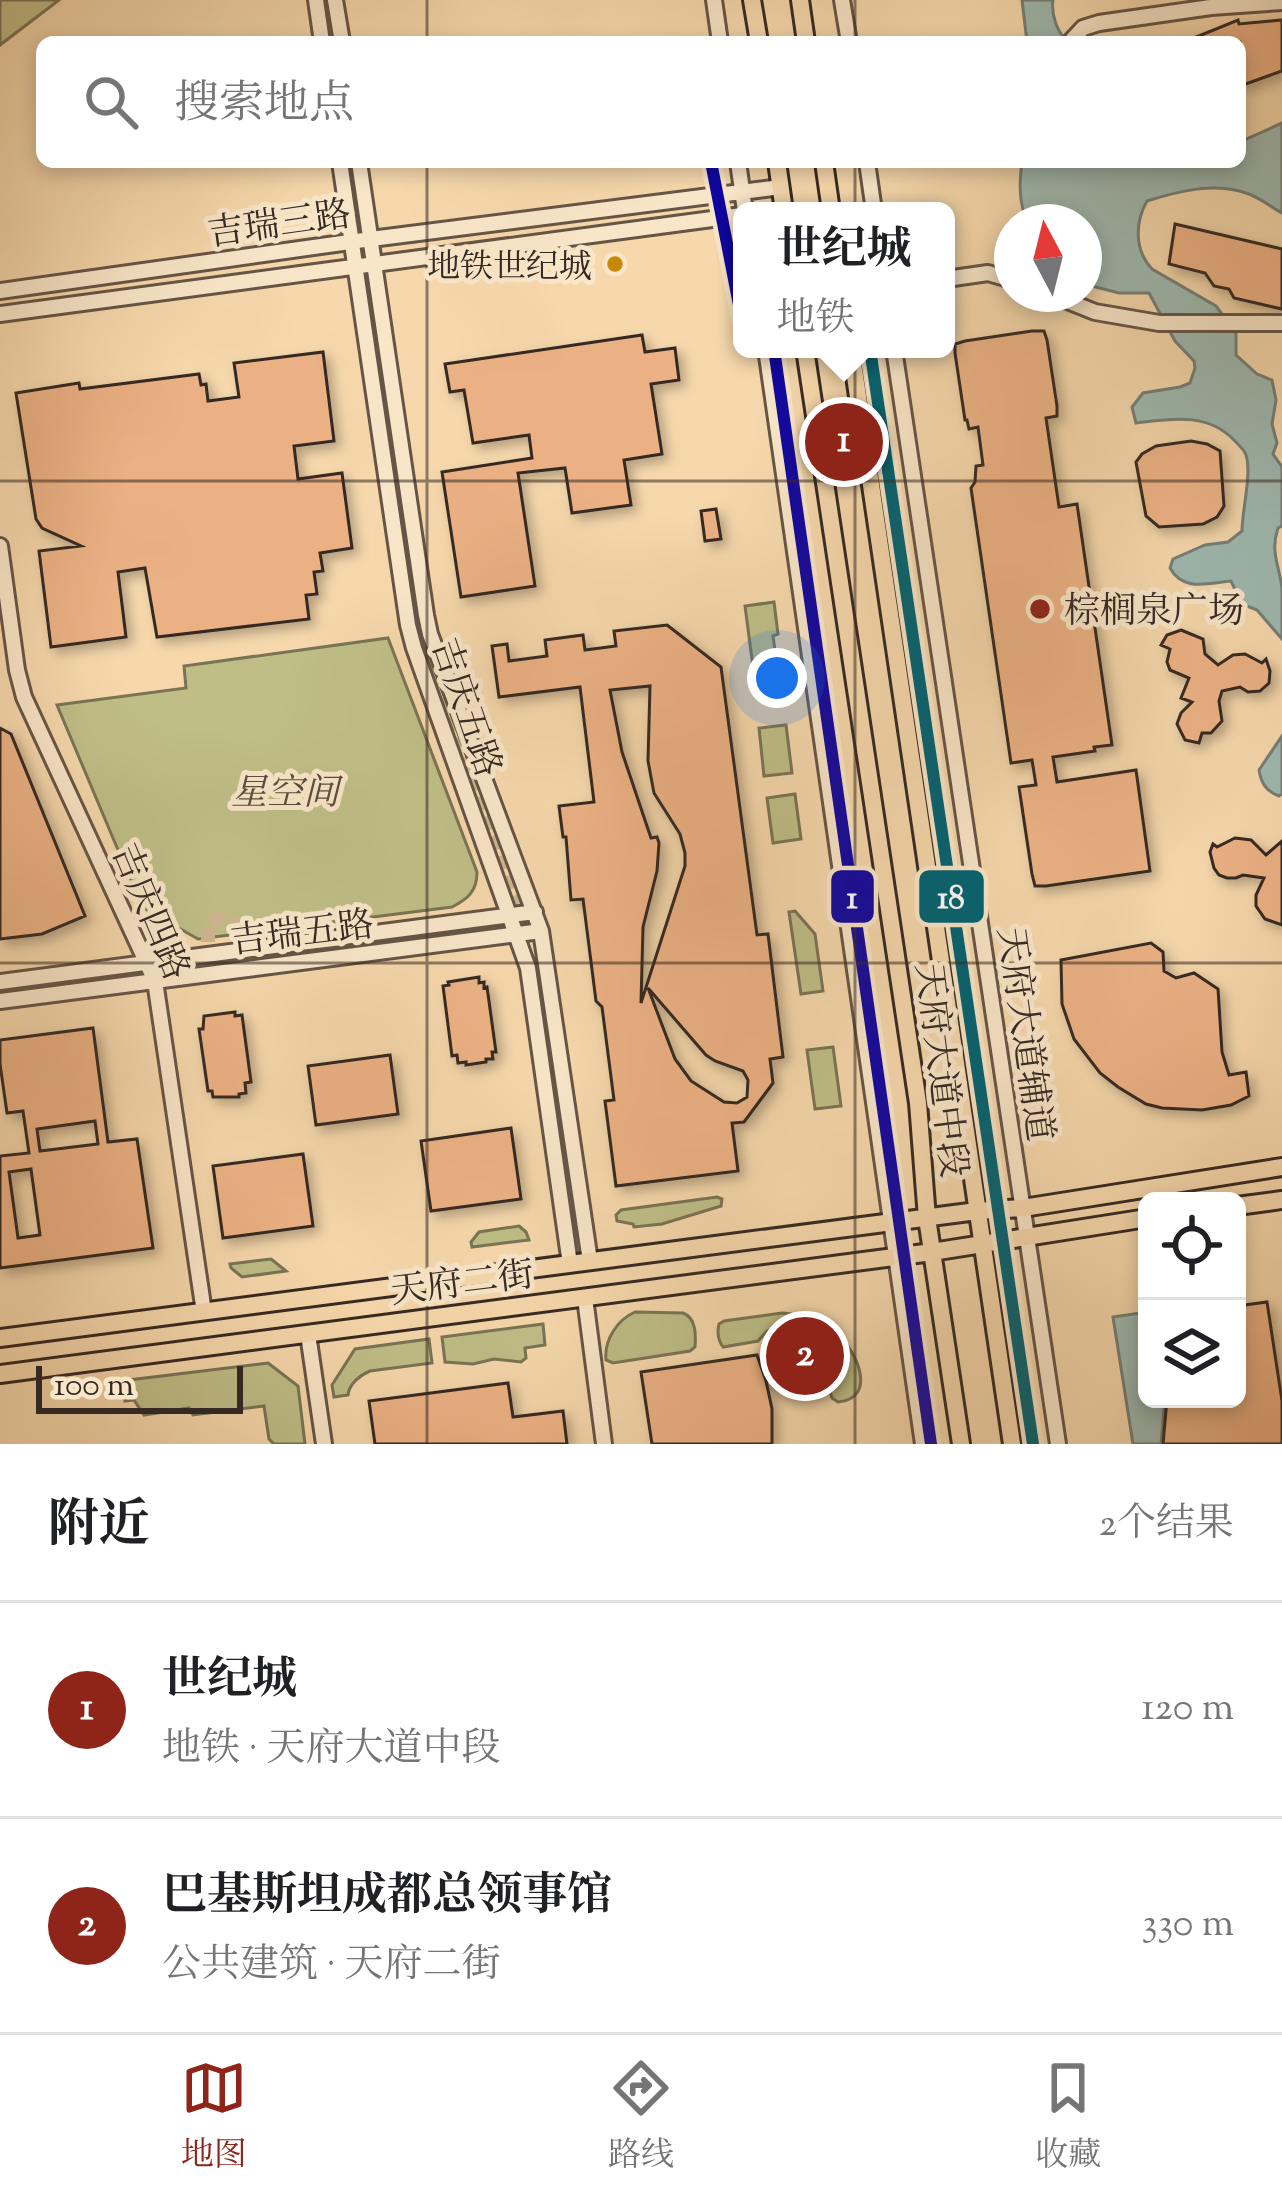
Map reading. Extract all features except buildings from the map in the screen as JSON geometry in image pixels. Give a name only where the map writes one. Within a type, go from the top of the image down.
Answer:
[{"type":"main road","points":[[752,0],[758,36]]},
{"type":"main road","points":[[800,0],[805,36]]},
{"type":"main road","points":[[778,168],[783,202]]},
{"type":"main road","points":[[825,168],[830,202]]},
{"type":"main road","name":"天府大道中段","points":[[806,358],[918,1103],[927,1218],[961,1444]]},
{"type":"main road","name":"天府大道中段","points":[[852,358],[1012,1444]]},
{"type":"main road","name":"天府二街","points":[[0,1338],[1023,1208],[1282,1167]]},
{"type":"main road","points":[[1246,1205],[1282,1200]]},
{"type":"main road","name":"天府二街","points":[[0,1374],[932,1252],[1138,1220]]},
{"type":"street","points":[[316,0],[321,36]]},
{"type":"street","points":[[335,0],[340,36]]},
{"type":"street","points":[[713,0],[719,36]]},
{"type":"street","points":[[842,0],[847,36]]},
{"type":"street","points":[[1075,36],[1099,23],[1282,2]]},
{"type":"street","name":"吉庆五路","points":[[341,168],[411,637],[528,968],[570,1264]]},
{"type":"street","name":"吉庆五路","points":[[360,168],[430,634],[541,931],[590,1261]]},
{"type":"street","points":[[739,168],[743,202]]},
{"type":"street","points":[[867,168],[873,202]]},
{"type":"street","name":"吉瑞三路","points":[[0,291],[781,188]]},
{"type":"street","name":"吉瑞三路","points":[[0,314],[733,215]]},
{"type":"street","points":[[955,278],[994,275]]},
{"type":"street","points":[[1100,312],[1160,323],[1282,322]]},
{"type":"street","points":[[767,358],[922,1444]]},
{"type":"street","name":"天府大道辅道","points":[[895,358],[1058,1444]]},
{"type":"street","name":"吉庆四路","points":[[0,546],[24,697],[155,981],[204,1312]]},
{"type":"street","points":[[0,672],[17,670]]},
{"type":"street","name":"吉瑞五路","points":[[0,982],[253,944],[535,912]]},
{"type":"street","name":"吉瑞五路","points":[[0,1001],[541,931]]},
{"type":"street","points":[[586,1298],[604,1444]]},
{"type":"street","points":[[308,1334],[324,1444]]},
{"type":"green space","points":[[0,0],[59,0],[0,45]]},
{"type":"green space","points":[[774,602],[780,686],[756,690],[745,606]]},
{"type":"green space","name":"星空间","points":[[388,638],[477,872],[470,894],[452,907],[198,939],[142,907],[57,705],[186,688],[184,666]]},
{"type":"green space","points":[[786,725],[792,773],[764,776],[759,728]]},
{"type":"green space","points":[[795,794],[801,839],[773,843],[767,798]]},
{"type":"green space","points":[[795,911],[815,934],[823,991],[801,994],[789,912]]},
{"type":"green space","points":[[833,1047],[841,1106],[815,1109],[807,1050]]},
{"type":"green space","points":[[722,1199],[721,1206],[662,1224],[634,1227],[617,1221],[621,1210]]},
{"type":"green space","points":[[519,1226],[529,1240],[472,1247],[479,1232]]},
{"type":"green space","points":[[271,1259],[286,1271],[242,1277],[230,1264]]},
{"type":"green space","points":[[635,1312],[687,1315],[694,1327],[695,1347],[613,1363],[606,1360],[613,1332]]},
{"type":"green space","points":[[782,1313],[818,1322],[844,1342],[860,1373],[858,1392],[850,1399],[838,1402],[832,1398],[826,1358],[794,1331],[775,1328],[758,1341],[721,1344],[718,1327],[724,1321]]},
{"type":"green space","points":[[543,1324],[545,1345],[525,1348],[526,1358],[521,1362],[445,1362],[442,1337]]},
{"type":"green space","points":[[429,1339],[432,1363],[370,1371],[356,1380],[348,1395],[334,1397],[332,1385],[355,1349]]},
{"type":"green space","points":[[268,1363],[298,1386],[305,1444],[274,1444],[264,1406],[193,1415],[189,1408],[144,1415],[134,1400],[125,1401],[129,1380]]},
{"type":"water","points":[[1022,0],[1053,0],[1063,36],[1026,36]]},
{"type":"water","points":[[1282,123],[1282,213],[1246,193],[1196,189],[1147,201],[1138,236],[1152,269],[1216,306],[1236,333],[1236,355],[1257,374],[1272,380],[1277,443],[1273,454],[1282,467],[1282,526],[1275,544],[1282,588],[1282,639],[1257,610],[1242,604],[1231,581],[1189,583],[1170,568],[1173,559],[1205,545],[1228,542],[1242,531],[1248,463],[1235,441],[1200,421],[1136,423],[1132,407],[1143,393],[1190,383],[1194,361],[1175,341],[1149,293],[1102,289],[1102,204],[1022,204],[1020,185],[1021,168],[1246,168],[1246,139]]},
{"type":"water","points":[[1282,736],[1279,796],[1265,786],[1259,770]]},
{"type":"water","points":[[1138,1313],[1138,1408],[1164,1408],[1161,1444],[1133,1444],[1113,1317]]},
{"type":"tunnel","points":[[325,0],[331,36]]},
{"type":"tunnel","points":[[0,993],[525,924],[415,614],[350,168]]},
{"type":"tunnel","points":[[208,963],[208,924],[219,918],[251,938]]},
{"type":"transit line","name":"1","points":[[712,168],[733,274]]},
{"type":"transit line","name":"1","points":[[775,358],[931,1444]]},
{"type":"transit line","name":"18","points":[[871,358],[1033,1444]]},
{"type":"place","name":"地铁世纪城","points":[[615,264]]},
{"type":"place","name":"世纪城","points":[[844,442]]},
{"type":"place","name":"棕榈泉广场","points":[[1040,609]]},
{"type":"place","name":"巴基斯坦成都总领事馆","points":[[805,1356]]}]
